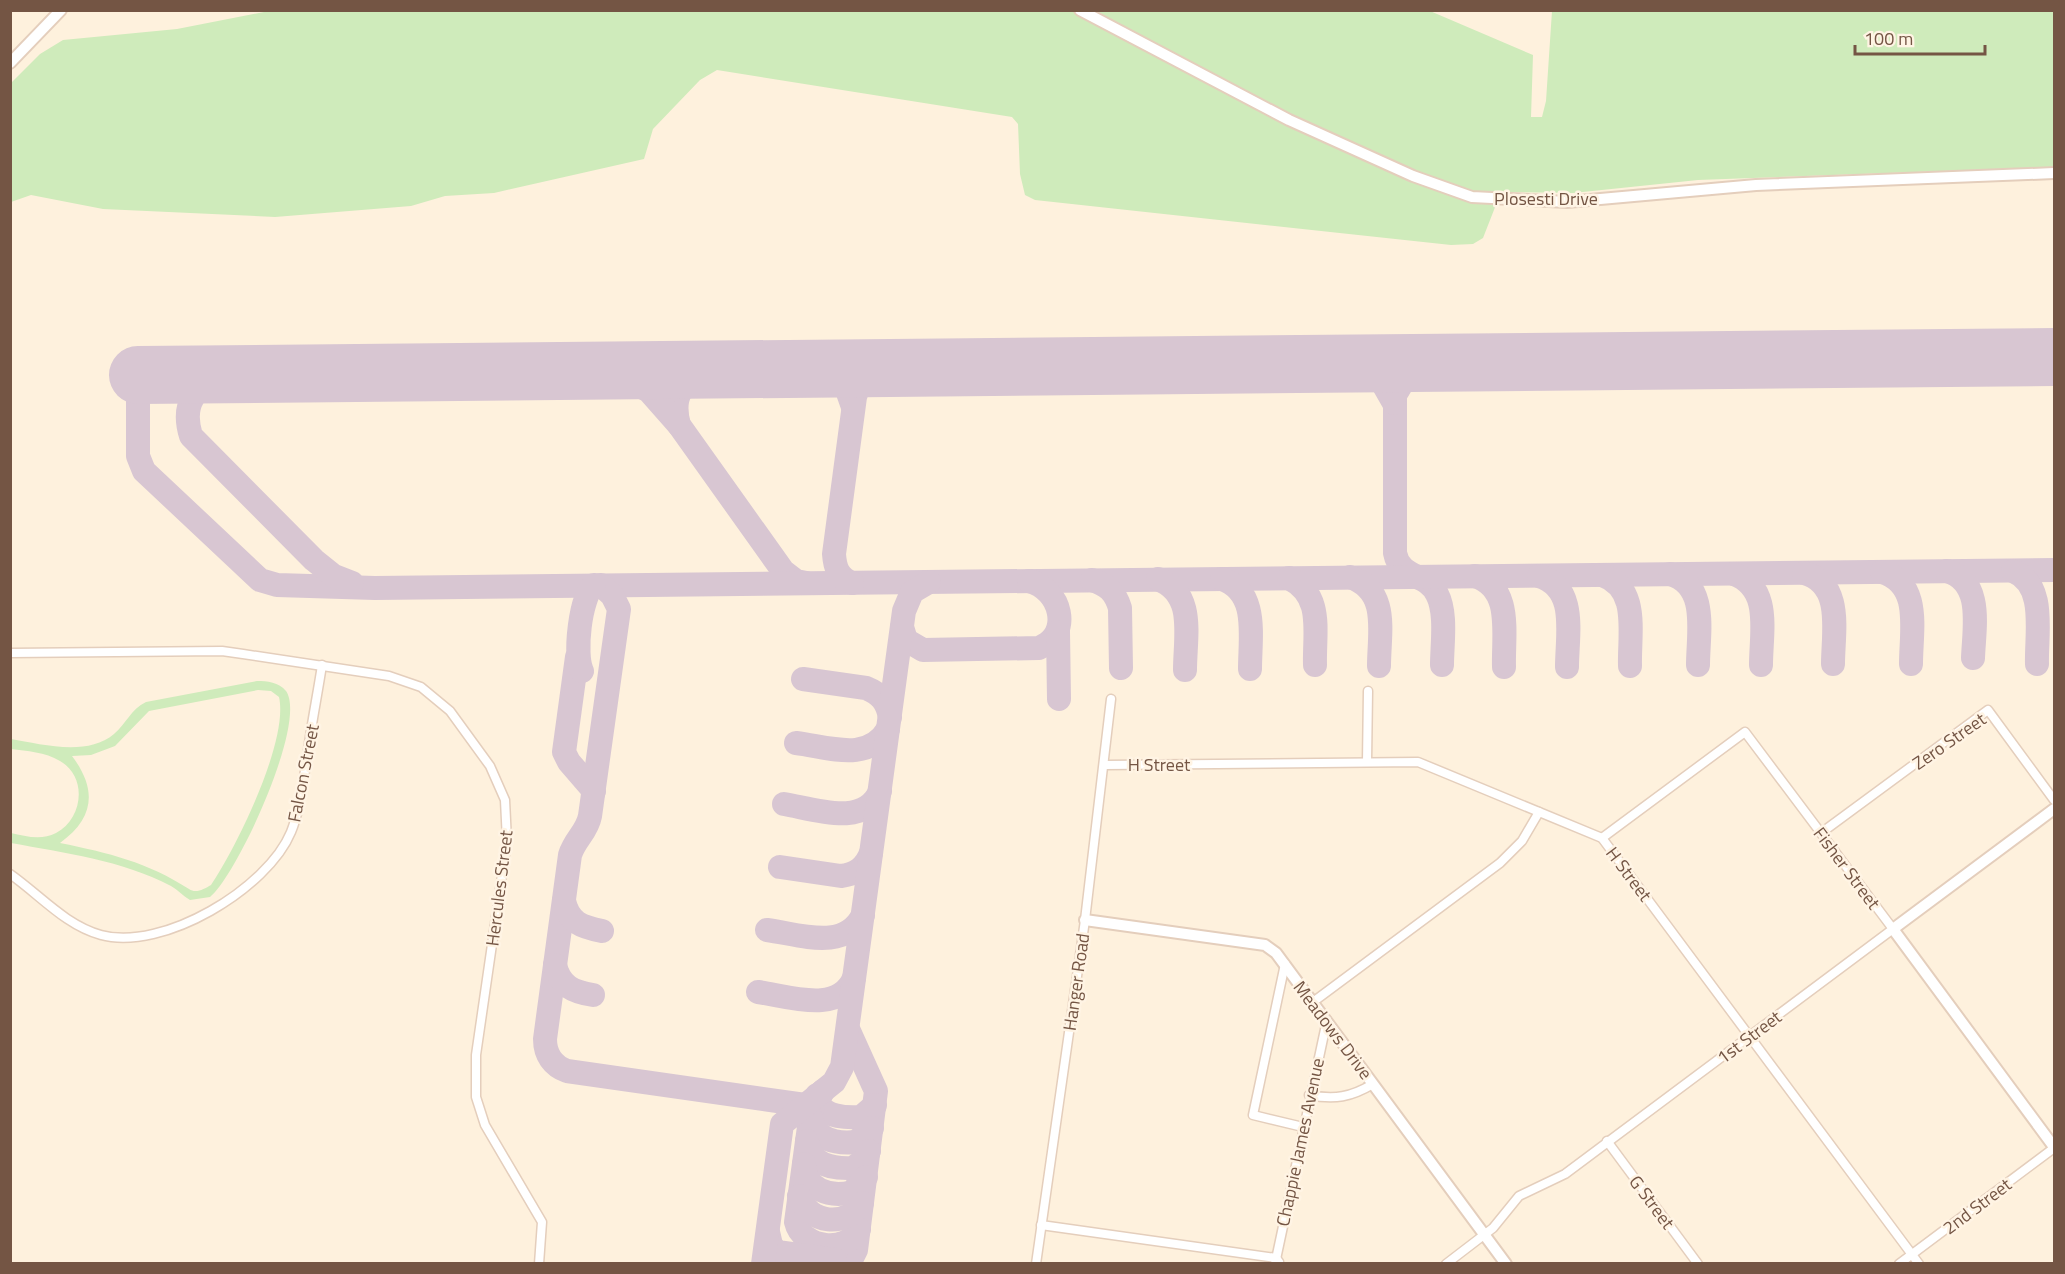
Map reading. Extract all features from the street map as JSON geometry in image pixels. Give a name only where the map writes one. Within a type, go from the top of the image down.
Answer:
[{"type":"street","points":[[10,63],[61,10]]},
{"type":"street","name":"Plosesti Drive","points":[[1080,10],[1289,120],[1413,176],[1473,197],[1566,202],[1756,185],[2055,173]]},
{"type":"street","name":"Hercules Street","points":[[10,653],[222,651],[389,676],[421,687],[450,711],[490,766],[499,783],[507,815],[507,841],[476,1055],[475,1084],[485,1125],[542,1221],[539,1263]]},
{"type":"street","name":"Falcon Street","points":[[10,874],[70,921],[89,930],[114,937],[139,937],[168,929],[197,918],[221,903],[267,867],[291,833],[303,786],[322,665]]},
{"type":"street","points":[[1367,762],[1368,691]]},
{"type":"street","name":"Hanger Road","points":[[1036,1263],[1085,920],[1111,699]]},
{"type":"street","name":"Zero Street","points":[[1821,833],[1988,710],[2055,800]]},
{"type":"street","name":"Fisher Street","points":[[1602,838],[1745,732],[2055,1147]]},
{"type":"street","name":"H Street","points":[[1105,765],[1418,762],[1602,838],[1920,1263]]},
{"type":"street","name":"1st Street","points":[[1446,1263],[1504,1218],[1519,1196],[1556,1180],[2055,809]]},
{"type":"street","points":[[1313,1002],[1500,863],[1522,841],[1539,812]]},
{"type":"street","name":"Meadows Drive","points":[[1085,920],[1265,945],[1276,952],[1506,1263]]},
{"type":"street","points":[[1285,964],[1253,1115],[1303,1127]]},
{"type":"street","name":"Chappie James Avenue","points":[[1277,1262],[1309,1095],[1327,1020]]},
{"type":"street","points":[[1309,1095],[1338,1099],[1373,1084]]},
{"type":"street","name":"G Street","points":[[1607,1141],[1698,1263]]},
{"type":"street","name":"2nd Street","points":[[1899,1263],[2055,1147]]},
{"type":"street","points":[[1041,1225],[1277,1262]]},
{"type":"green space","points":[[269,11],[1430,11],[1533,55],[1531,117],[1542,117],[1546,101],[1552,11],[2054,11],[2054,167],[1698,180],[1573,193],[1501,192],[1483,238],[1473,244],[1451,245],[1035,200],[1025,195],[1020,174],[1018,124],[1012,117],[717,70],[700,80],[653,129],[644,159],[494,193],[445,196],[411,206],[275,217],[103,209],[31,195],[11,202],[11,83],[40,54],[63,40],[177,29]]},
{"type":"green space","points":[[257,681],[276,684],[286,691],[290,708],[287,733],[279,764],[252,830],[222,883],[210,897],[190,900],[171,886],[132,870],[92,858],[11,843],[11,833],[39,837],[56,833],[72,818],[79,798],[75,777],[69,768],[60,761],[36,752],[11,749],[11,739],[50,746],[91,745],[114,734],[136,709],[146,702]],"holes":[[[258,690],[271,691],[279,697],[280,716],[268,766],[246,821],[211,885],[194,891],[143,865],[60,843],[80,824],[86,813],[88,802],[86,780],[72,756],[91,755],[115,746],[149,711]]]},
{"type":"taxiway","points":[[1426,363],[1407,375],[1395,395],[1395,553],[1402,567],[1427,582],[1437,594],[1443,619],[1442,665]]},
{"type":"taxiway","points":[[1354,364],[1382,382],[1394,403]]},
{"type":"taxiway","points":[[712,368],[694,378],[682,389],[677,404],[679,425],[783,571],[796,581],[806,583]]},
{"type":"taxiway","points":[[610,369],[649,391],[679,425]]},
{"type":"taxiway","points":[[821,369],[847,390],[853,407]]},
{"type":"taxiway","points":[[852,583],[838,572],[834,554],[855,397],[863,378],[880,369]]},
{"type":"taxiway","points":[[138,375],[138,456],[144,471],[260,580],[277,585],[375,588],[2054,570]]},
{"type":"taxiway","points":[[225,375],[206,384],[193,397],[188,414],[191,436],[314,560],[334,576],[352,583]]},
{"type":"taxiway","points":[[1947,571],[1959,577],[1967,585],[1972,595],[1975,620],[1973,658]]},
{"type":"taxiway","points":[[2013,571],[2024,578],[2035,598],[2038,625],[2037,664]]},
{"type":"taxiway","points":[[1882,572],[1895,578],[1909,597],[1912,610],[1911,664]]},
{"type":"taxiway","points":[[1804,573],[1817,579],[1831,598],[1834,611],[1833,664]]},
{"type":"taxiway","points":[[1670,574],[1691,588],[1696,599],[1699,612],[1698,665]]},
{"type":"taxiway","points":[[1734,574],[1754,589],[1759,600],[1762,612],[1761,665]]},
{"type":"taxiway","points":[[1602,575],[1614,581],[1622,590],[1627,601],[1631,626],[1630,666]]},
{"type":"taxiway","points":[[1475,576],[1487,582],[1501,601],[1504,627],[1504,667]]},
{"type":"taxiway","points":[[1539,576],[1551,582],[1560,591],[1565,601],[1568,614],[1567,667]]},
{"type":"taxiway","points":[[1350,577],[1363,583],[1377,602],[1380,614],[1379,666]]},
{"type":"taxiway","points":[[1289,578],[1308,594],[1312,604],[1316,627],[1315,665]]},
{"type":"taxiway","points":[[1158,579],[1170,586],[1183,605],[1186,617],[1185,670]]},
{"type":"taxiway","points":[[1222,579],[1234,585],[1247,604],[1251,629],[1250,669]]},
{"type":"taxiway","points":[[1092,580],[1110,590],[1120,608],[1121,668]]},
{"type":"taxiway","points":[[902,627],[906,640],[923,650],[1039,648],[1050,641],[1056,633],[1059,612],[1049,593],[1029,581]]},
{"type":"taxiway","points":[[763,1264],[782,1124],[834,1082],[842,1067],[904,611],[912,592],[929,582]]},
{"type":"taxiway","points":[[582,671],[579,652],[580,626],[585,601],[594,585]]},
{"type":"taxiway","points":[[601,585],[612,595],[619,609],[590,816],[570,855],[545,1039],[548,1055],[554,1063],[567,1071],[805,1105]]},
{"type":"taxiway","points":[[1058,632],[1059,699]]},
{"type":"taxiway","points":[[577,657],[564,752],[569,762],[594,791]]},
{"type":"taxiway","points":[[803,679],[866,688],[882,699],[890,717]]},
{"type":"taxiway","points":[[796,743],[834,749],[859,749],[880,740],[888,729]]},
{"type":"taxiway","points":[[784,804],[824,812],[851,813],[873,802],[880,791]]},
{"type":"taxiway","points":[[780,867],[841,876],[859,869],[866,863],[871,853]]},
{"type":"taxiway","points":[[564,901],[569,914],[577,923],[602,931]]},
{"type":"taxiway","points":[[767,930],[807,937],[833,937],[845,934],[863,915]]},
{"type":"taxiway","points":[[555,965],[560,978],[568,987],[593,995]]},
{"type":"taxiway","points":[[758,992],[798,999],[825,1000],[847,989],[854,978]]},
{"type":"taxiway","points":[[848,1029],[876,1091],[856,1250],[849,1264]]},
{"type":"taxiway","points":[[823,1091],[818,1101],[825,1110],[836,1115],[861,1117],[875,1105]]},
{"type":"taxiway","points":[[817,1095],[811,1112],[796,1222],[800,1231],[807,1238],[825,1245],[845,1242],[859,1229]]},
{"type":"taxiway","points":[[811,1118],[817,1131],[834,1141],[856,1142],[872,1128]]},
{"type":"taxiway","points":[[807,1141],[809,1149],[818,1160],[837,1168],[853,1168],[865,1159],[869,1151]]},
{"type":"taxiway","points":[[804,1164],[805,1173],[813,1185],[820,1190],[835,1194],[852,1192],[866,1177]]},
{"type":"taxiway","points":[[799,1196],[811,1212],[828,1219],[847,1216],[862,1203]]},
{"type":"taxiway","points":[[768,1232],[771,1245],[777,1252],[835,1260]]},
{"type":"runway","points":[[138,375],[2054,357]]}]
